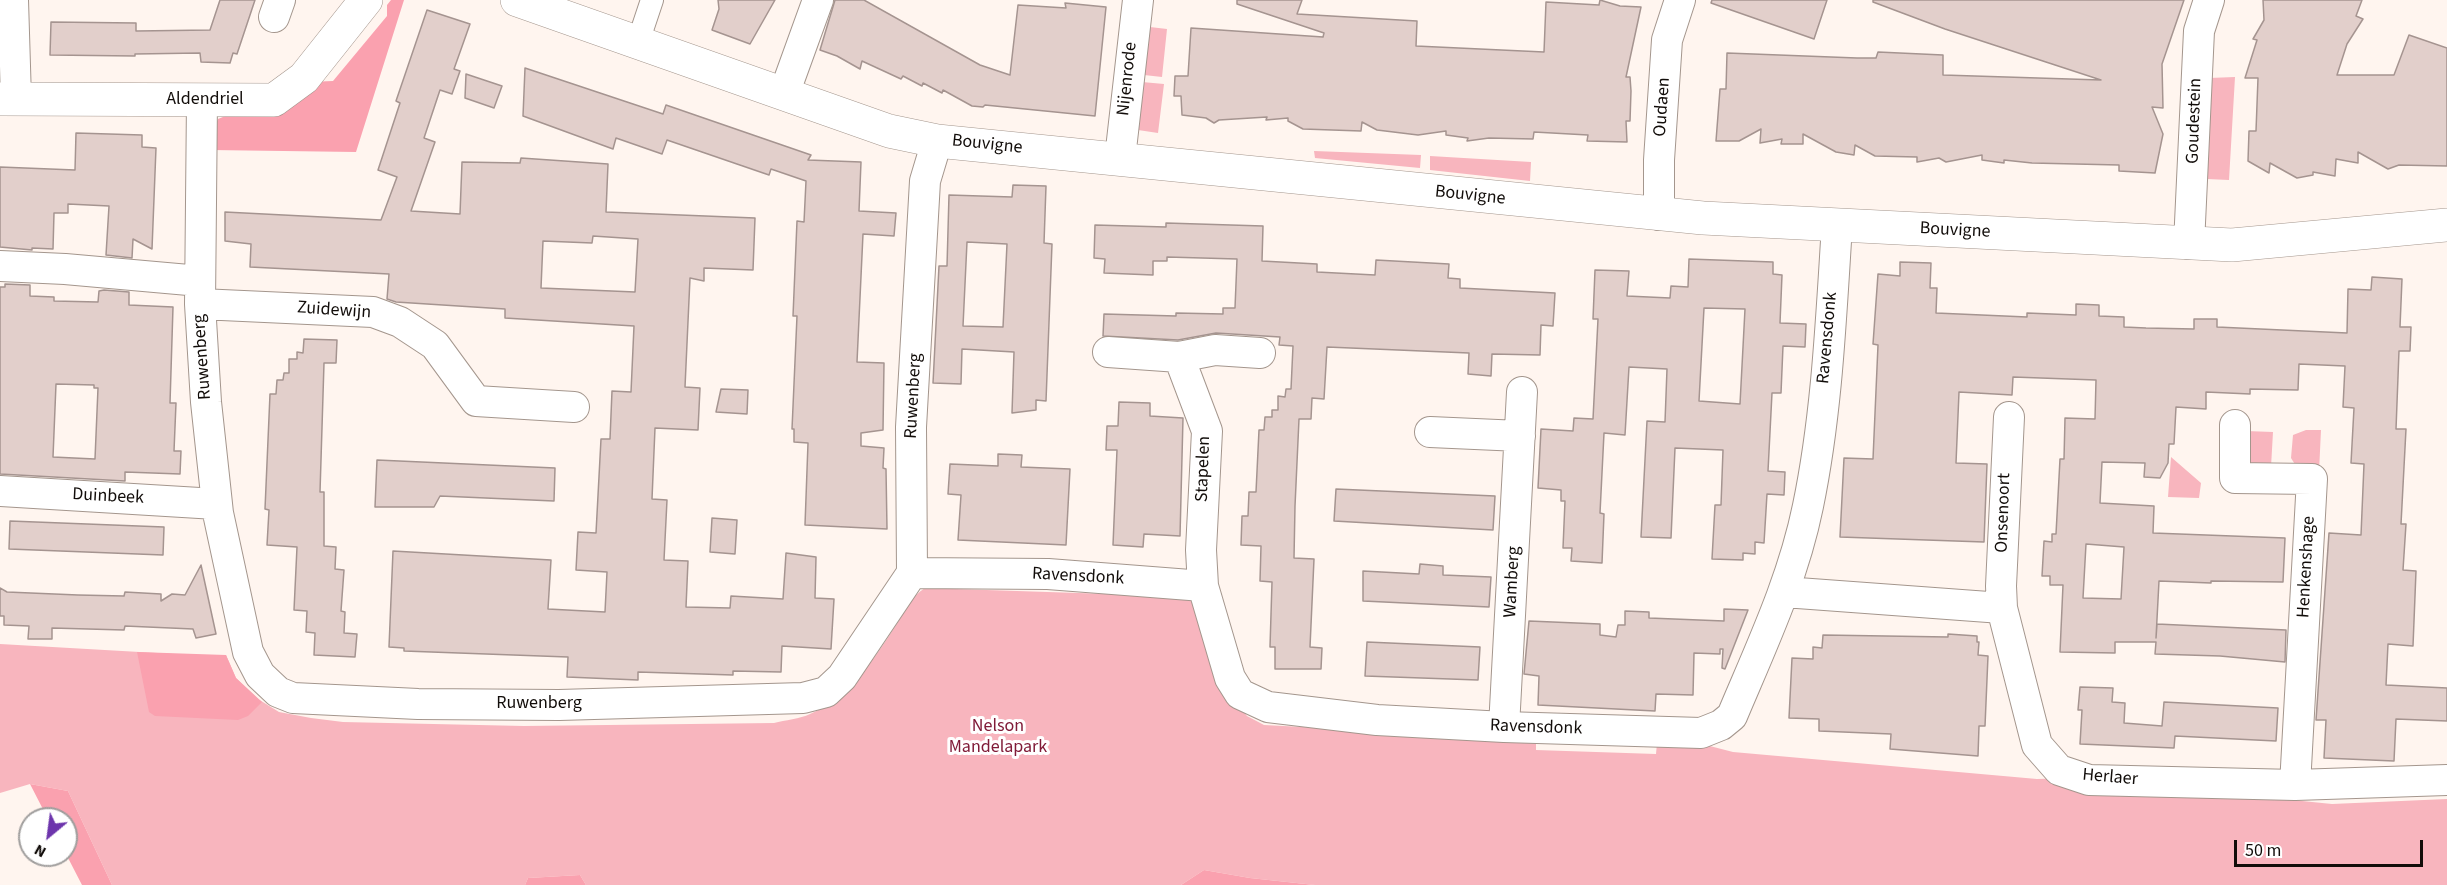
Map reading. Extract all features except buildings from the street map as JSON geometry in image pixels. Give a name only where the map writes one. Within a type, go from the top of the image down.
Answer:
[{"type":"street","points":[[8,99],[13,0]]},
{"type":"street","name":"Aldendriel","points":[[8,99],[274,100],[304,78],[366,0]]},
{"type":"street","name":"Bouvigne","points":[[518,0],[890,131],[937,141],[1659,215],[1837,225],[2232,245],[2447,225]]},
{"type":"street","points":[[638,42],[652,0]]},
{"type":"street","points":[[784,94],[818,0]]},
{"type":"street","name":"Nijenrode","points":[[1120,158],[1138,0]]},
{"type":"street","name":"Oudaen","points":[[1659,215],[1659,160],[1667,40],[1680,0]]},
{"type":"street","name":"Goudestein","points":[[2189,244],[2199,31],[2209,0]]},
{"type":"street","name":"Ruwenberg","points":[[202,100],[200,292],[206,402],[216,504],[248,652],[260,675],[278,692],[293,698],[418,704],[559,705],[803,698],[826,693],[842,677],[912,573],[911,427],[926,181],[937,141]]},
{"type":"street","name":"Ravensdonk","points":[[912,573],[1048,574],[1203,586],[1230,678],[1240,694],[1268,707],[1377,720],[1504,728],[1701,733],[1721,725],[1732,716],[1784,592],[1808,508],[1830,338],[1837,225]]},
{"type":"street","points":[[0,266],[65,269],[200,292]]},
{"type":"street","name":"Zuidewijn","points":[[200,292],[373,312],[400,322],[435,345],[476,401],[574,407]]},
{"type":"street","points":[[1108,352],[1179,357],[1215,350],[1260,353]]},
{"type":"street","name":"Stapelen","points":[[1179,357],[1207,431],[1201,550],[1203,586]]},
{"type":"street","name":"Wamberg","points":[[1504,728],[1522,392]]},
{"type":"street","name":"Onsenoort","points":[[2002,608],[2001,586],[2009,417]]},
{"type":"street","name":"Henkenshage","points":[[2235,425],[2235,478],[2312,479],[2295,785]]},
{"type":"street","points":[[1430,432],[1521,436]]},
{"type":"street","name":"Duinbeek","points":[[0,491],[216,504]]},
{"type":"street","points":[[1784,592],[2002,608]]},
{"type":"street","name":"Herlaer","points":[[2002,608],[2037,745],[2059,770],[2089,780],[2295,785],[2447,780]]},
{"type":"green space","points":[[1150,27],[1167,29],[1162,77],[1144,75]]},
{"type":"green space","points":[[2235,77],[2229,180],[2207,179],[2209,78]]},
{"type":"green space","points":[[1142,82],[1164,84],[1158,133],[1138,130]]},
{"type":"green space","points":[[1314,151],[1421,155],[1420,168],[1315,158]]},
{"type":"green space","points":[[1430,156],[1531,162],[1530,181],[1430,170]]},
{"type":"green space","points":[[2306,430],[2321,430],[2319,472],[2296,466],[2291,458],[2293,435]]},
{"type":"green space","points":[[2246,431],[2273,432],[2271,467],[2245,466]]},
{"type":"green space","points":[[2171,457],[2201,483],[2199,498],[2168,497]]},
{"type":"green space","name":"Nelson Mandelapark","points":[[925,588],[1170,596],[1189,599],[1203,613],[1227,690],[1247,716],[1264,725],[1536,739],[1536,750],[1656,754],[1657,743],[1702,744],[1733,752],[2037,779],[2074,778],[2332,804],[2447,799],[2447,885],[1315,885],[1204,870],[1181,885],[586,885],[580,875],[528,878],[525,885],[112,885],[78,812],[78,807],[75,807],[68,791],[30,784],[0,793],[0,644],[226,655],[236,678],[258,699],[279,712],[343,722],[524,726],[774,723],[810,714],[824,707],[848,688],[877,653],[911,601]]},
{"type":"shaded area","points":[[391,0],[404,0],[356,152],[211,150],[212,133],[218,119],[309,82],[333,81],[387,16],[387,5]]},
{"type":"shaded area","points":[[137,652],[226,655],[236,678],[262,702],[248,716],[238,720],[155,716],[149,712]]},
{"type":"shaded area","points":[[30,784],[68,791],[75,807],[42,807]]},
{"type":"shaded area","points":[[78,812],[112,885],[82,885],[73,867],[78,867]]},
{"type":"shaded area","points":[[1204,870],[1250,878],[1315,885],[1181,885]]},
{"type":"shaded area","points":[[580,875],[586,885],[525,885],[528,878]]}]
